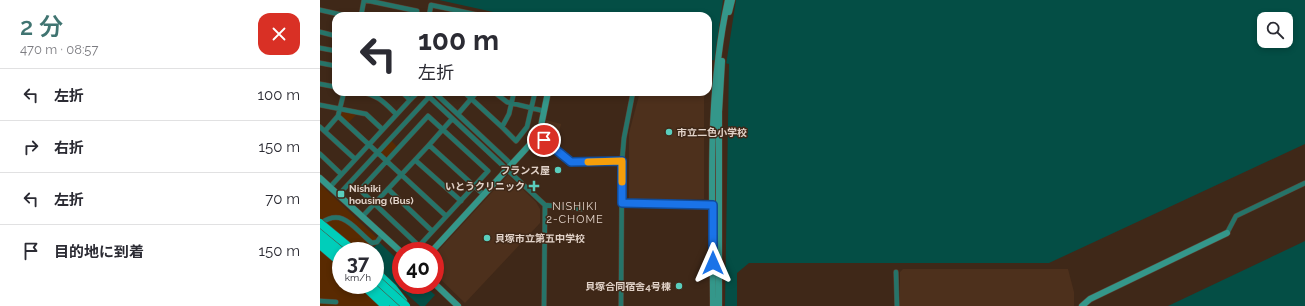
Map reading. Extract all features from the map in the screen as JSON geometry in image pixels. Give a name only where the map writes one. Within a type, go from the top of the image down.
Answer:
[{"type":"highway","points":[[320,224],[343,242]]},
{"type":"highway","points":[[320,230],[335,242]]},
{"type":"highway","points":[[320,238],[332,248]]},
{"type":"highway","points":[[320,245],[332,255]]},
{"type":"highway","points":[[384,280],[400,296],[405,306]]},
{"type":"highway","points":[[384,286],[405,306]]},
{"type":"highway","points":[[372,294],[385,306]]},
{"type":"highway","points":[[383,294],[396,306]]},
{"type":"street","points":[[362,12],[365,0],[417,12]]},
{"type":"street","points":[[719,306],[720,64],[728,0]]},
{"type":"street","points":[[713,306],[714,100],[732,0]]},
{"type":"street","points":[[430,12],[431,5],[460,12]]},
{"type":"street","points":[[320,10],[332,13]]},
{"type":"street","points":[[320,32],[332,35]]},
{"type":"street","points":[[320,48],[332,50]]},
{"type":"street","points":[[320,63],[332,65]]},
{"type":"street","points":[[320,84],[332,87]]},
{"type":"street","points":[[325,131],[338,116],[343,96]]},
{"type":"street","points":[[376,96],[396,114]]},
{"type":"street","points":[[406,96],[410,100]]},
{"type":"street","points":[[330,187],[368,144],[414,96]]},
{"type":"street","points":[[438,96],[510,167],[545,205],[582,209]]},
{"type":"street","points":[[468,96],[516,141],[527,127],[534,96]]},
{"type":"street","points":[[458,114],[474,96]]},
{"type":"street","points":[[500,96],[511,104],[544,111]]},
{"type":"street","points":[[502,127],[510,114],[513,96]]},
{"type":"street","points":[[440,242],[510,167],[537,134],[547,96]]},
{"type":"street","points":[[621,306],[622,161],[624,138],[632,96]]},
{"type":"street","points":[[343,190],[429,97],[452,119],[510,167]]},
{"type":"street","points":[[320,105],[366,114],[382,129]]},
{"type":"street","points":[[338,116],[446,216]]},
{"type":"street","points":[[428,116],[442,129],[488,171],[419,246],[360,190],[428,116]]},
{"type":"street","points":[[362,217],[452,119]]},
{"type":"street","points":[[320,127],[355,159]]},
{"type":"street","points":[[537,134],[571,162],[622,161]]},
{"type":"street","points":[[429,145],[484,195]]},
{"type":"street","points":[[320,154],[341,174]]},
{"type":"street","points":[[415,160],[461,201]]},
{"type":"street","points":[[320,178],[392,244]]},
{"type":"street","points":[[1082,306],[1090,299],[1227,233],[1236,216],[1305,183]]},
{"type":"street","points":[[388,189],[432,231]]},
{"type":"street","points":[[622,203],[713,205]]},
{"type":"street","points":[[544,306],[545,205]]},
{"type":"street","points":[[320,224],[334,217],[343,219],[372,243],[377,242],[382,235]]},
{"type":"street","points":[[896,272],[897,306]]},
{"type":"street","points":[[444,293],[458,306]]},
{"type":"street","points":[[320,301],[336,302]]},
{"type":"shaded area","points":[[639,96],[704,96],[704,199],[629,199],[629,133]]},
{"type":"shaded area","points":[[342,112],[356,115],[348,123],[341,116]]},
{"type":"shaded area","points":[[546,120],[561,124],[555,148],[542,135]]},
{"type":"shaded area","points":[[391,140],[397,147],[386,159],[380,152]]},
{"type":"shaded area","name":"貝塚市立第五中学校","points":[[508,175],[536,202],[540,209],[540,223],[465,303],[444,283],[444,244]]},
{"type":"shaded area","points":[[320,184],[377,238],[374,242],[332,242],[332,294],[368,294],[382,306],[320,306]]},
{"type":"shaded area","points":[[903,269],[1068,269],[1074,292],[1074,306],[900,306],[900,272]]},
{"type":"water","points":[[439,0],[1305,0],[1305,144],[1049,263],[749,263],[737,273],[737,306],[725,306],[729,64],[712,60],[712,12],[493,12]]},
{"type":"water","points":[[1305,241],[1305,306],[1168,306]]},
{"type":"water","points":[[384,247],[392,254],[392,281],[384,274]]},
{"type":"water","points":[[406,294],[435,295],[425,306],[420,306]]},
{"type":"pier","points":[[723,0],[736,0],[726,65],[714,63]]},
{"type":"slow traffic","points":[[588,162],[622,161],[622,182]]},
{"type":"place","name":"市立二色小学校","points":[[669,132]]},
{"type":"place","name":"フランス屋","points":[[558,170]]},
{"type":"place","name":"いとうクリニック","points":[[534,186]]},
{"type":"place","name":"Nishiki housing (Bus)","points":[[341,194]]},
{"type":"place","name":"貝塚市立第五中学校","points":[[487,238]]},
{"type":"place","name":"貝塚合同宿舎4号棟","points":[[679,286]]},
{"type":"district","name":"NISHIKI 2-CHOME","points":[[575,212]]},
{"type":"route","points":[[544,140],[571,162],[622,161],[622,203],[713,205],[713,263]]}]
